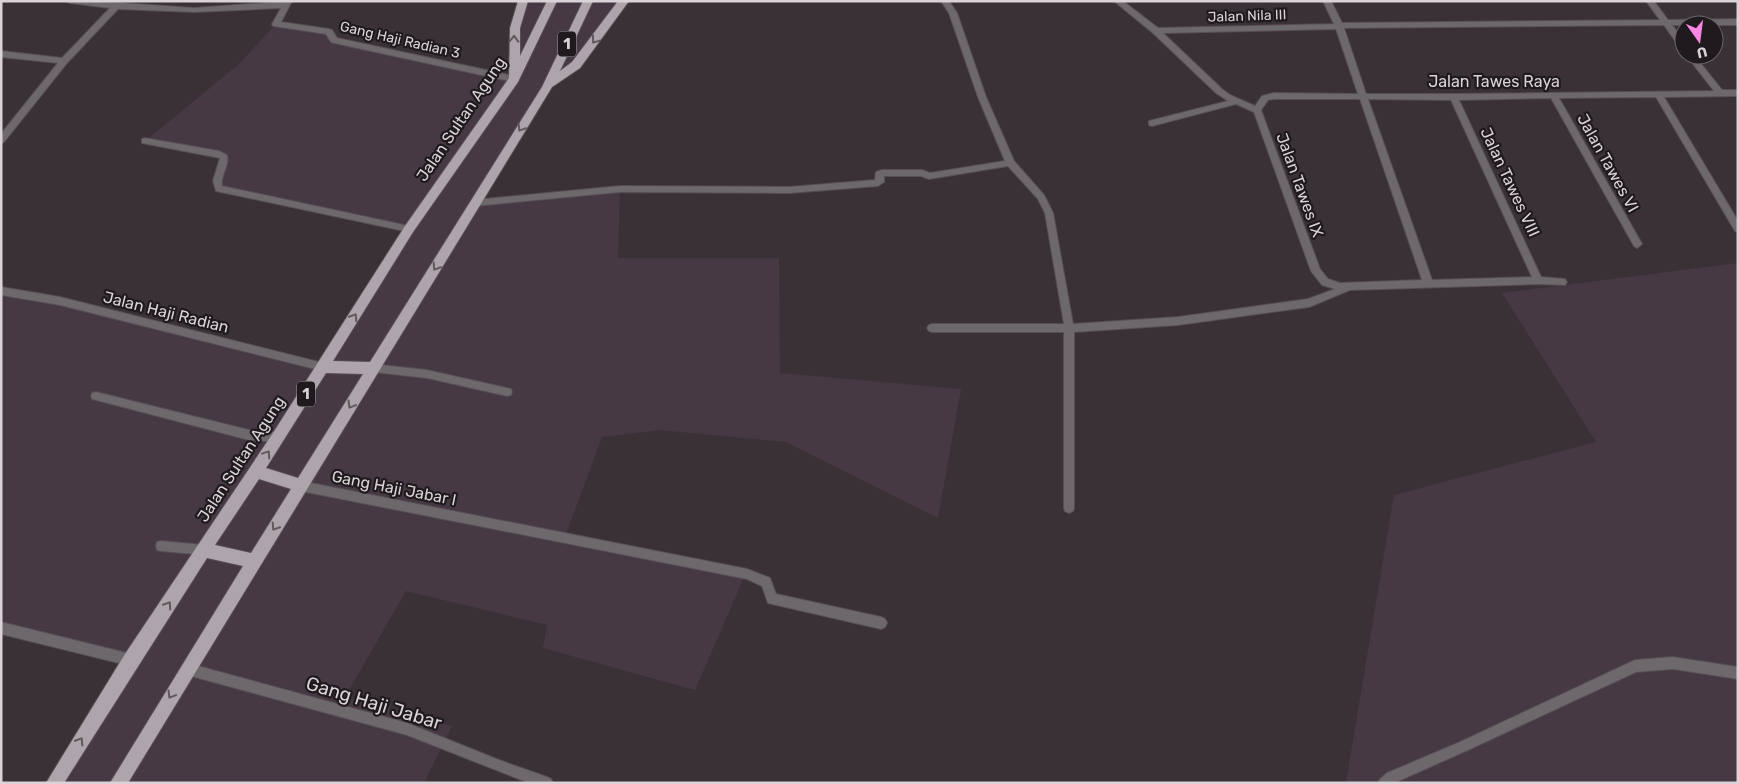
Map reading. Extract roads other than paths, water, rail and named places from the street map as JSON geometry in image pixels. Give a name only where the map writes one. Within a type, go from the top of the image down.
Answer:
[{"type":"highway","points":[[514,79],[514,28],[523,1]]},
{"type":"highway","name":"Jalan Sultan Agung","points":[[54,783],[131,660],[323,367],[409,229],[514,79],[552,1]]},
{"type":"highway","name":"1","points":[[118,783],[186,669],[301,486],[546,87],[588,1]]},
{"type":"highway","points":[[546,87],[576,65],[624,1]]},
{"type":"highway","points":[[323,367],[373,368]]},
{"type":"highway","points":[[255,471],[301,486]]},
{"type":"highway","points":[[204,550],[253,561]]},
{"type":"street","points":[[70,1],[116,6],[209,10],[288,3]]},
{"type":"street","points":[[209,10],[215,1]]},
{"type":"street","points":[[945,1],[953,13],[982,97],[1010,163],[1041,197],[1049,213],[1069,328],[1069,508]]},
{"type":"street","points":[[1118,1],[1156,31],[1218,91],[1257,110]]},
{"type":"street","points":[[1327,1],[1339,26],[1364,95],[1428,283]]},
{"type":"street","points":[[1650,1],[1674,34]]},
{"type":"street","name":"Gang Haji Radian 3","points":[[288,3],[276,24],[329,32],[334,40],[514,79]]},
{"type":"street","points":[[3,135],[64,61],[116,6]]},
{"type":"street","name":"Jalan Nila III","points":[[1156,31],[1339,26],[1738,22]]},
{"type":"street","points":[[1,54],[64,61]]},
{"type":"street","points":[[1698,65],[1720,93]]},
{"type":"street","name":"Jalan Tawes Raya","points":[[1257,110],[1265,98],[1274,96],[1454,97],[1738,93]]},
{"type":"street","points":[[1658,94],[1738,229]]},
{"type":"street","name":"Jalan Tawes VI","points":[[1554,96],[1637,244]]},
{"type":"street","name":"Jalan Tawes VIII","points":[[1454,97],[1538,280]]},
{"type":"street","points":[[1152,123],[1238,101]]},
{"type":"street","name":"Jalan Tawes IX","points":[[1257,110],[1316,271],[1325,282],[1340,287],[1351,286]]},
{"type":"street","points":[[145,141],[219,154],[224,157],[225,162],[216,184],[219,189],[409,229]]},
{"type":"street","points":[[475,203],[620,189],[789,190],[821,188],[878,183],[880,182],[879,174],[882,173],[922,173],[928,176],[1010,163]]},
{"type":"street","points":[[932,328],[1119,326],[1309,303],[1351,286],[1538,280],[1562,282]]},
{"type":"street","name":"Jalan Haji Radian","points":[[1,290],[60,301],[323,367]]},
{"type":"street","points":[[373,368],[427,374],[507,392]]},
{"type":"street","points":[[96,396],[249,435],[278,437]]},
{"type":"street","name":"Gang Haji Jabar I","points":[[301,486],[747,574],[766,582],[772,599],[881,623]]},
{"type":"street","points":[[161,546],[204,550]]},
{"type":"street","points":[[1,628],[131,660]]},
{"type":"street","points":[[1384,783],[1391,777],[1464,746],[1635,666],[1673,663],[1738,673]]},
{"type":"street","name":"Gang Haji Jabar","points":[[186,669],[407,729],[547,783]]}]
